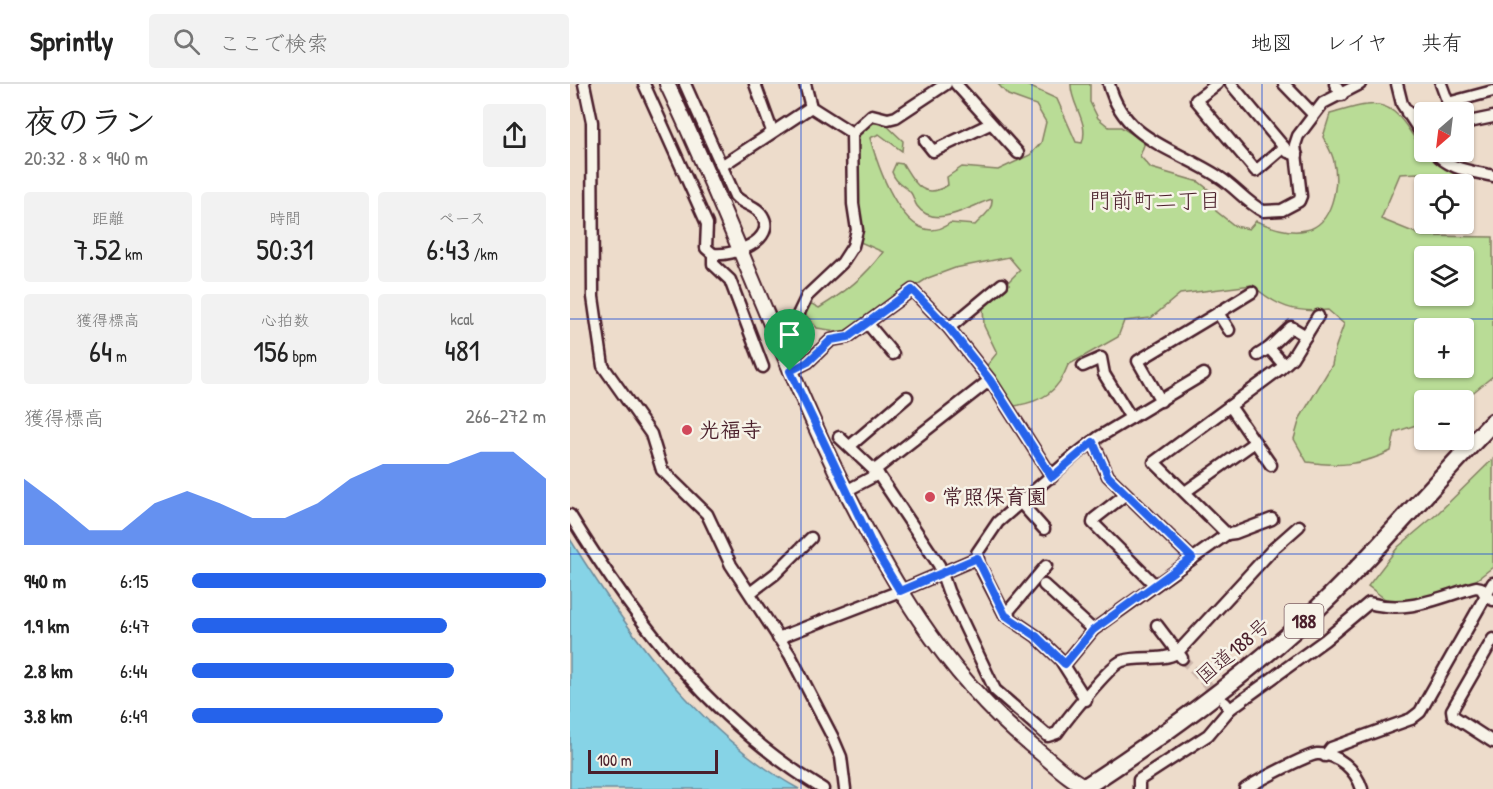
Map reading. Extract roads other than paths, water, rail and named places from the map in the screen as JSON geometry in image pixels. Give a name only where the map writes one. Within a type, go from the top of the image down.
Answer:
[{"type":"highway","name":"国道188号","points":[[1086,789],[1184,719],[1301,623],[1376,550],[1493,422]]},
{"type":"main road","points":[[667,84],[790,371],[846,491],[900,591],[952,665],[997,715],[1086,789]]},
{"type":"street","points":[[584,84],[592,123],[593,297],[603,366],[651,434],[662,470],[707,514],[731,565],[778,638],[832,736],[841,757],[845,789]]},
{"type":"street","points":[[644,84],[707,224],[706,248],[713,254],[726,254],[759,239],[764,232],[764,217],[758,209],[744,204],[735,196],[685,84]]},
{"type":"street","points":[[755,84],[772,131]]},
{"type":"street","points":[[805,84],[811,107],[852,133]]},
{"type":"street","points":[[852,133],[872,115],[888,119],[896,117],[946,84]]},
{"type":"street","points":[[956,84],[1018,153]]},
{"type":"street","points":[[1109,84],[1114,103],[1135,129],[1214,174],[1263,211],[1282,210],[1299,201],[1301,196],[1298,155],[1295,145],[1298,136],[1323,103],[1360,84]]},
{"type":"street","points":[[1217,84],[1196,100],[1256,171],[1284,147]]},
{"type":"street","points":[[1231,84],[1284,147],[1293,155],[1298,155]]},
{"type":"street","points":[[1284,84],[1313,114]]},
{"type":"street","points":[[1335,84],[1342,95]]},
{"type":"street","points":[[1397,84],[1407,113],[1414,123]]},
{"type":"street","points":[[1441,84],[1448,103],[1493,91]]},
{"type":"street","points":[[723,165],[811,107]]},
{"type":"street","points":[[1407,113],[1414,114]]},
{"type":"street","points":[[1474,121],[1493,117]]},
{"type":"street","points":[[925,141],[933,150],[990,124]]},
{"type":"street","points":[[775,336],[785,331],[796,319],[807,296],[842,263],[853,246],[857,230],[853,204],[852,133]]},
{"type":"street","points":[[1445,162],[1459,169],[1493,176]]},
{"type":"street","points":[[713,254],[713,264],[730,280],[764,367]]},
{"type":"street","points":[[949,328],[1002,284]]},
{"type":"street","points":[[790,371],[808,362],[831,340],[848,337],[868,324],[912,290],[949,328],[990,380],[1052,477]]},
{"type":"street","points":[[1161,401],[1138,361],[1252,292]]},
{"type":"street","points":[[1218,313],[1229,330]]},
{"type":"street","points":[[1227,534],[1154,462],[1284,365],[1318,316]]},
{"type":"street","points":[[868,324],[893,354]]},
{"type":"street","points":[[1257,355],[1269,348],[1291,327],[1306,336]]},
{"type":"street","points":[[1269,348],[1284,365]]},
{"type":"street","points":[[1083,366],[1101,358],[1104,374],[1131,418]]},
{"type":"street","points":[[778,638],[941,575],[977,558],[989,534],[1020,502],[1093,442],[1204,374]]},
{"type":"street","points":[[846,491],[876,472],[990,380]]},
{"type":"street","points":[[850,446],[907,397]]},
{"type":"street","points":[[1230,406],[1271,465]]},
{"type":"street","points":[[839,437],[876,472],[932,554],[995,690],[1048,736],[1053,737],[1110,670],[1121,661],[1180,656],[1273,549],[1299,526]]},
{"type":"street","points":[[1093,442],[1104,470],[1192,558]]},
{"type":"street","points":[[1185,492],[1255,442]]},
{"type":"street","points":[[1126,494],[1094,519],[1093,523],[1155,585]]},
{"type":"street","points":[[1020,502],[1044,529]]},
{"type":"street","points":[[570,515],[628,603],[705,696],[773,756],[824,789]]},
{"type":"street","points":[[1065,664],[1093,630],[1192,558],[1227,534],[1235,534],[1272,519]]},
{"type":"street","points":[[750,593],[776,574],[811,538]]},
{"type":"street","points":[[977,558],[1005,615],[1036,636],[1065,664],[1086,700]]},
{"type":"street","points":[[1005,615],[1046,566]]},
{"type":"street","points":[[1325,756],[1331,748],[1412,719],[1420,712],[1489,598],[1493,583]]},
{"type":"street","points":[[1044,585],[1093,630]]},
{"type":"street","points":[[1139,789],[1139,780],[1208,735],[1228,706],[1325,640],[1369,603],[1385,608],[1422,606],[1476,587],[1481,588],[1489,598]]},
{"type":"street","points":[[1157,625],[1180,656]]},
{"type":"street","points":[[1492,738],[1454,716],[1452,710],[1493,639]]},
{"type":"street","points":[[1245,789],[1316,754],[1348,766],[1362,789]]},
{"type":"water","points":[[570,539],[642,645],[698,711],[729,740],[763,766],[799,789],[570,789]]},
{"type":"tunnel","points":[[1182,658],[1219,697]]},
{"type":"place","name":"光福寺","points":[[687,430]]},
{"type":"place","name":"常照保育園","points":[[930,497]]},
{"type":"district","name":"門前町二丁目","points":[[1155,200]]}]
